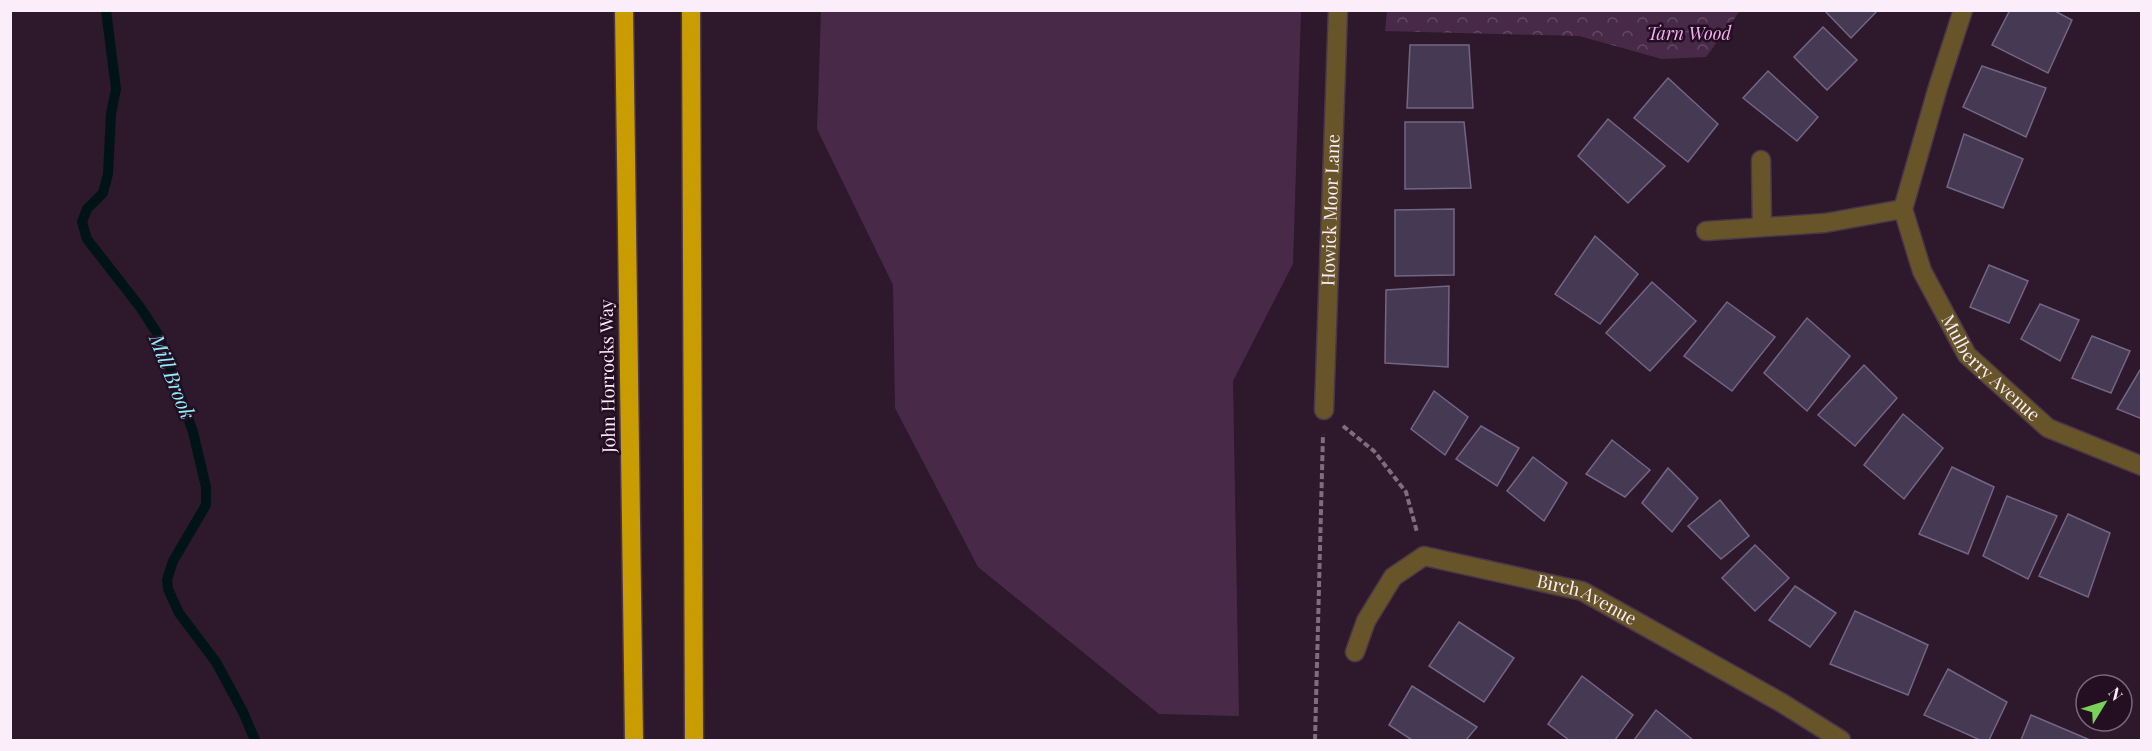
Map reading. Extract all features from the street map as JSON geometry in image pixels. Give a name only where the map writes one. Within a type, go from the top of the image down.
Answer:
[{"type":"highway","name":"John Horrocks Way","points":[[624,10],[634,741]]},
{"type":"highway","points":[[691,10],[694,741]]},
{"type":"street","name":"Howick Moor Lane","points":[[1324,410],[1338,10]]},
{"type":"street","points":[[1706,231],[1825,223],[1903,209],[1938,87],[1964,10]]},
{"type":"street","points":[[1761,160],[1762,227]]},
{"type":"street","name":"Mulberry Avenue","points":[[1903,209],[1922,271],[1967,355],[2048,428],[2142,466]]},
{"type":"street","points":[[1355,652],[1366,621],[1394,577],[1424,556]]},
{"type":"street","name":"Birch Avenue","points":[[1424,556],[1582,591],[1782,703],[1841,741]]},
{"type":"path","points":[[1487,10],[1503,10]]},
{"type":"path","points":[[1324,410],[1374,452],[1406,492],[1424,556]]},
{"type":"path","points":[[1315,741],[1324,410]]},
{"type":"green space","name":"Tarn Wood","points":[[1387,10],[1740,11],[1706,57],[1662,59],[1579,36],[1385,31]]},
{"type":"green space","points":[[821,11],[1301,11],[1293,264],[1233,381],[1239,716],[1159,714],[978,567],[895,408],[893,285],[817,129]]},
{"type":"building","points":[[1824,10],[1878,10],[1851,38]]},
{"type":"building","points":[[2010,10],[2053,10],[2072,20],[2048,73],[1992,45]]},
{"type":"building","points":[[1823,27],[1857,60],[1827,90],[1794,57]]},
{"type":"building","points":[[1410,45],[1469,45],[1473,108],[1407,108]]},
{"type":"building","points":[[1982,66],[2046,88],[2026,137],[1963,107]]},
{"type":"building","points":[[1768,71],[1818,117],[1797,141],[1743,98]]},
{"type":"building","points":[[1668,78],[1718,124],[1688,162],[1634,118]]},
{"type":"building","points":[[1608,119],[1665,166],[1628,203],[1578,156]]},
{"type":"building","points":[[1405,122],[1464,122],[1471,188],[1405,189]]},
{"type":"building","points":[[1964,134],[2023,159],[2003,208],[1947,187]]},
{"type":"building","points":[[1454,209],[1454,275],[1395,276],[1395,210]]},
{"type":"building","points":[[1595,236],[1638,274],[1600,324],[1555,294]]},
{"type":"building","points":[[1989,265],[2028,281],[2009,323],[1970,307]]},
{"type":"building","points":[[1652,282],[1696,321],[1650,371],[1606,333]]},
{"type":"building","points":[[1449,286],[1448,367],[1385,363],[1386,290]]},
{"type":"building","points":[[1727,302],[1775,337],[1732,391],[1684,356]]},
{"type":"building","points":[[2040,304],[2079,320],[2060,361],[2021,339]]},
{"type":"building","points":[[1807,318],[1850,356],[1807,411],[1764,373]]},
{"type":"building","points":[[2092,336],[2130,351],[2111,393],[2072,378]]},
{"type":"building","points":[[1864,365],[1897,398],[1855,446],[1818,415]]},
{"type":"building","points":[[2140,370],[2142,371],[2142,419],[2117,409]]},
{"type":"building","points":[[1434,391],[1468,417],[1445,455],[1411,429]]},
{"type":"building","points":[[1903,414],[1943,448],[1904,499],[1864,465]]},
{"type":"building","points":[[1481,426],[1519,448],[1497,486],[1456,459]]},
{"type":"building","points":[[1612,440],[1650,470],[1625,497],[1586,474]]},
{"type":"building","points":[[1533,457],[1567,483],[1544,521],[1507,491]]},
{"type":"building","points":[[1952,467],[1994,487],[1968,554],[1919,534]]},
{"type":"building","points":[[1668,468],[1698,498],[1672,532],[1642,503]]},
{"type":"building","points":[[2007,496],[2057,516],[2028,579],[1983,556]]},
{"type":"building","points":[[1720,500],[1749,536],[1721,559],[1688,526]]},
{"type":"building","points":[[2068,514],[2110,533],[2088,597],[2039,576]]},
{"type":"building","points":[[1755,545],[1789,578],[1755,611],[1722,578]]},
{"type":"building","points":[[1795,586],[1836,613],[1810,647],[1769,620]]},
{"type":"building","points":[[1855,611],[1928,645],[1908,695],[1830,664]]},
{"type":"building","points":[[1459,622],[1514,658],[1484,702],[1429,666]]},
{"type":"building","points":[[1948,669],[2007,702],[1989,740],[1980,740],[1924,715]]},
{"type":"building","points":[[1582,676],[1633,715],[1615,740],[1569,740],[1548,724]]},
{"type":"building","points":[[1412,686],[1477,727],[1466,740],[1412,740],[1389,725]]},
{"type":"building","points":[[1656,710],[1693,740],[1634,740]]},
{"type":"building","points":[[2031,715],[2090,740],[2021,740]]},
{"type":"waterway","name":"Mill Brook","points":[[106,10],[116,89],[111,114],[108,174],[103,193],[87,209],[82,222],[87,239],[140,307],[159,336],[193,432],[206,487],[206,505],[173,561],[167,580],[168,589],[179,613],[216,662],[255,740]]}]
